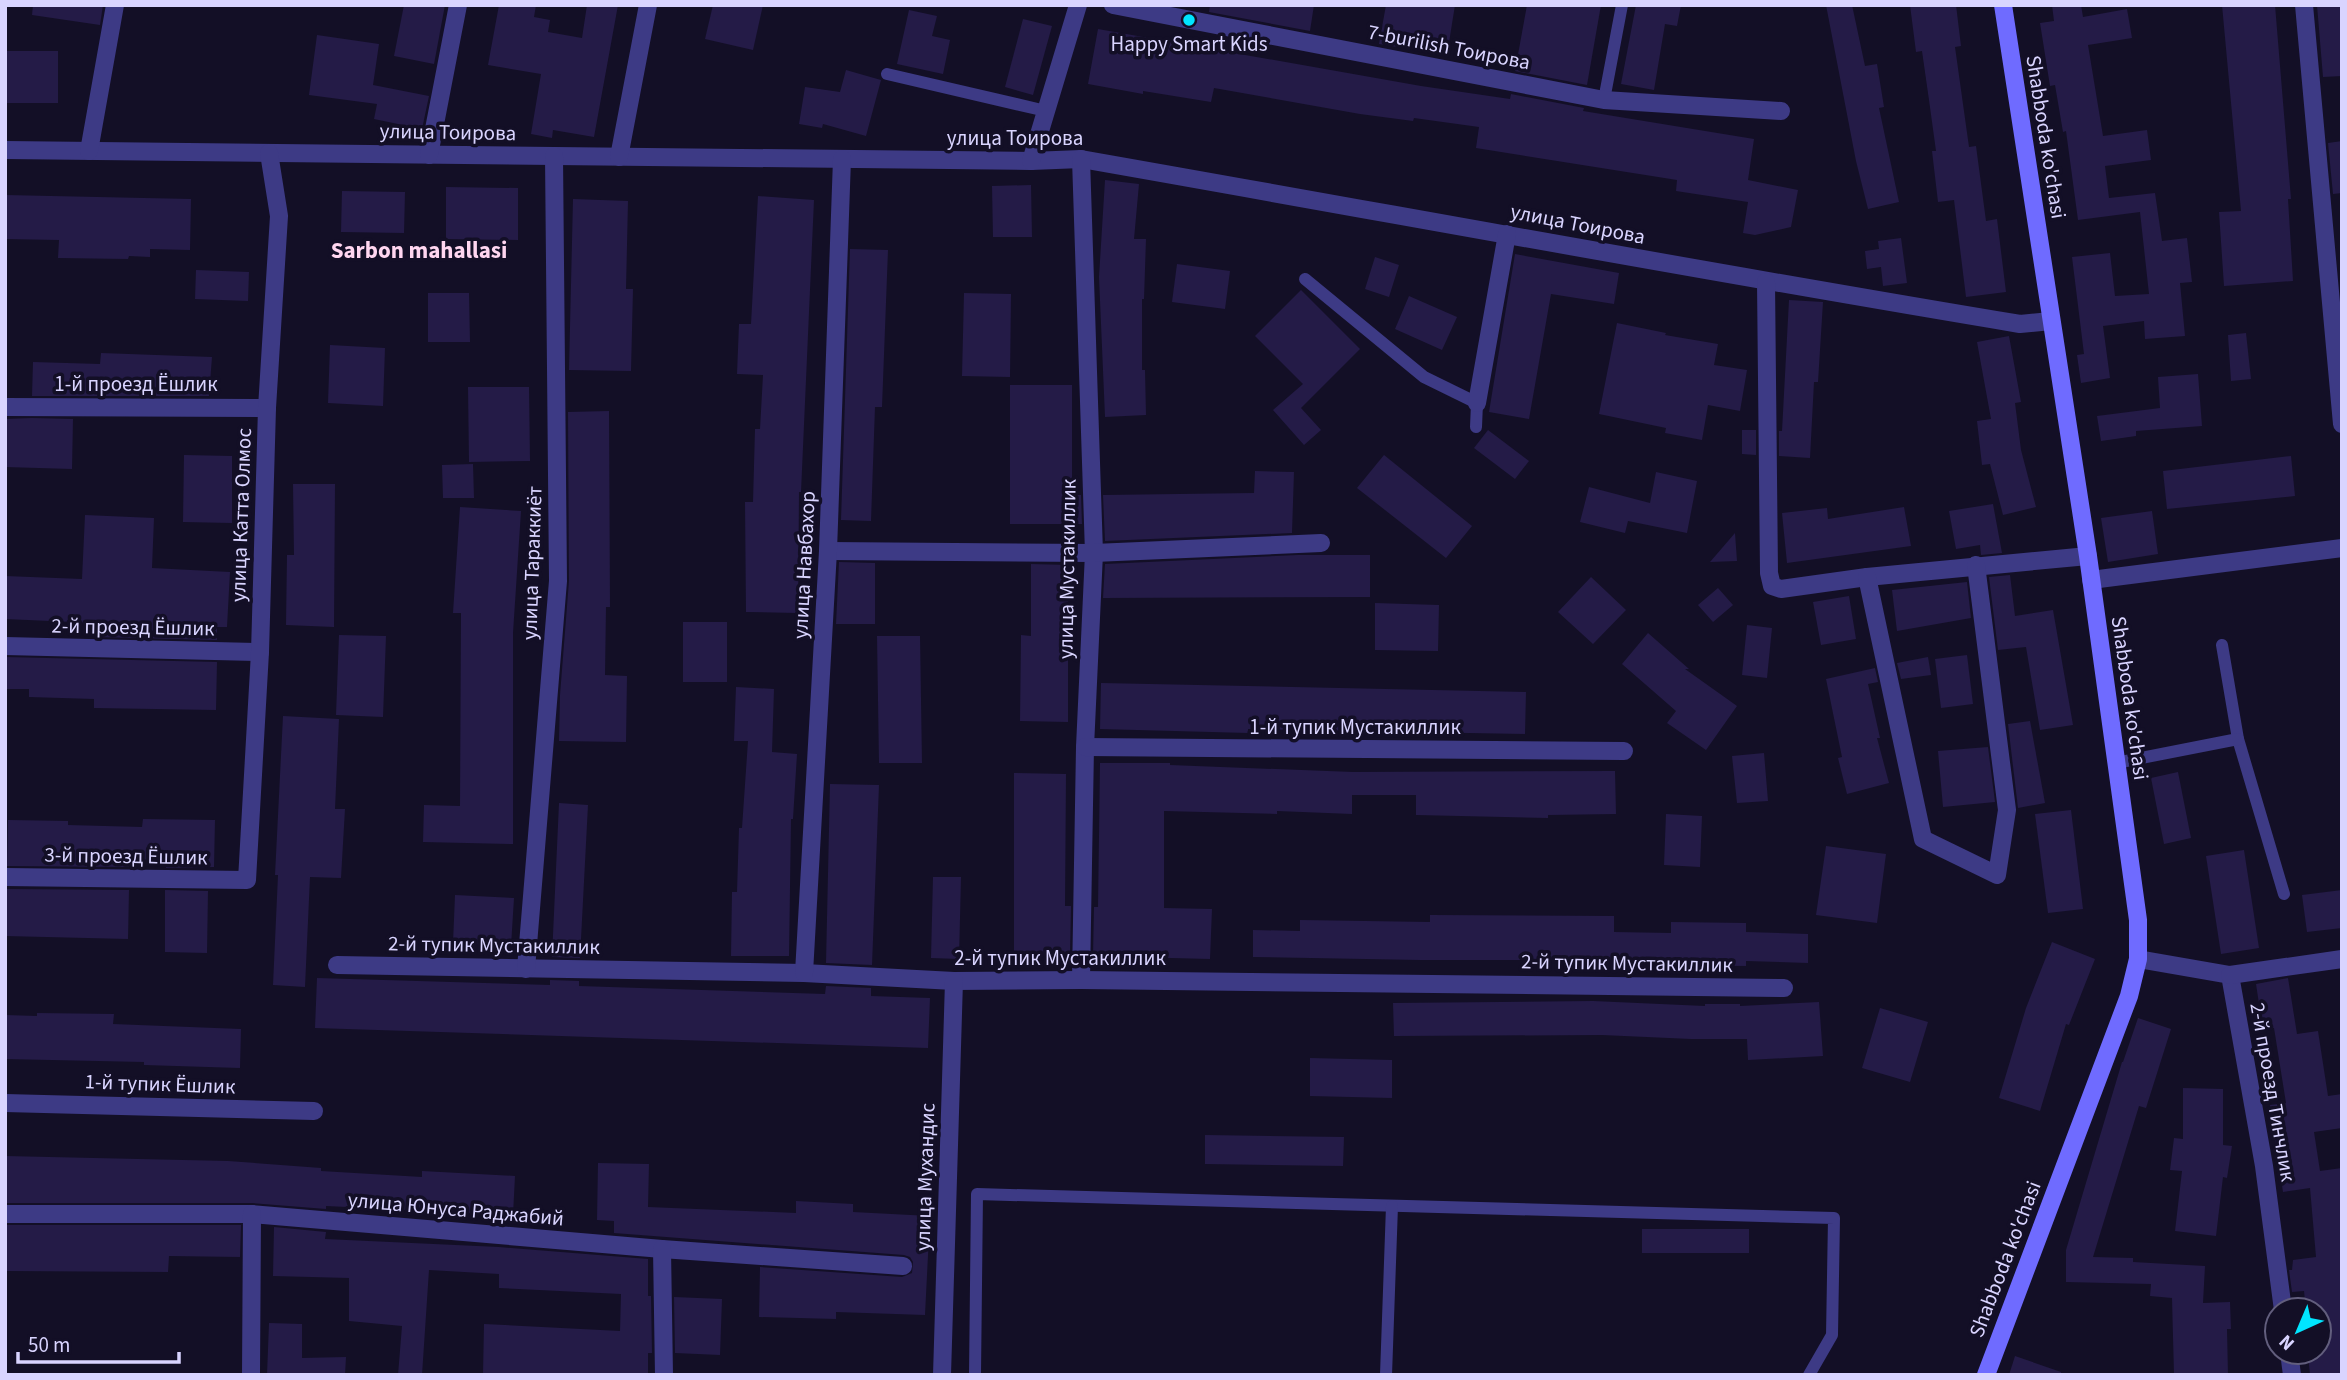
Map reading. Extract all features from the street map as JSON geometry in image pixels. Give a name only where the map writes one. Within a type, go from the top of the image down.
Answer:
[{"type":"street","points":[[89,151],[115,5]]},
{"type":"street","points":[[429,155],[458,5]]},
{"type":"street","points":[[619,157],[648,5]]},
{"type":"street","points":[[1031,161],[1078,5]]},
{"type":"street","name":"7-burilish Тоирова","points":[[1113,5],[1604,100],[1780,111]]},
{"type":"street","name":"Shabboda ko'chasi","points":[[1986,1375],[2129,996],[2138,959],[2138,920],[2088,556],[2003,5]]},
{"type":"street","points":[[2304,5],[2342,424]]},
{"type":"street","name":"улица Тоирова","points":[[5,150],[1031,161],[1081,159],[1766,282],[2020,324],[2051,321]]},
{"type":"street","name":"улица Катта Олмос","points":[[247,880],[260,653],[267,408],[279,216],[269,153]]},
{"type":"street","name":"улица Тараккиёт","points":[[526,969],[558,581],[554,156]]},
{"type":"street","name":"улица Навбахор","points":[[804,973],[828,551],[842,159]]},
{"type":"street","name":"улица Мустакиллик","points":[[1081,159],[1094,553],[1085,747],[1081,980]]},
{"type":"street","points":[[1477,403],[1507,234]]},
{"type":"street","points":[[1766,282],[1769,573],[1772,586],[1781,589],[1976,565],[2088,556]]},
{"type":"street","name":"1-й проезд Ёшлик","points":[[5,407],[267,408]]},
{"type":"street","points":[[828,551],[1094,553],[1321,543]]},
{"type":"street","points":[[2091,580],[2342,548]]},
{"type":"street","points":[[1867,577],[1923,839],[1997,874],[2007,810],[1976,565]]},
{"type":"street","name":"2-й проезд Ёшлик","points":[[5,646],[260,653]]},
{"type":"street","name":"1-й тупик Мустакиллик","points":[[1085,747],[1624,751]]},
{"type":"street","name":"3-й проезд Ёшлик","points":[[5,877],[247,880]]},
{"type":"street","points":[[2138,959],[2230,975],[2342,959]]},
{"type":"street","name":"2-й тупик Мустакиллик","points":[[337,965],[804,973],[954,981],[1784,988]]},
{"type":"street","name":"2-й проезд Тинчлик","points":[[2230,975],[2264,1166],[2281,1296]]},
{"type":"street","name":"улица Мухандис","points":[[942,1375],[954,981]]},
{"type":"street","name":"1-й тупик Ёшлик","points":[[5,1103],[314,1111]]},
{"type":"street","name":"улица Юнуса Раджабий","points":[[5,1214],[252,1214],[662,1250],[903,1266]]},
{"type":"street","points":[[251,1375],[252,1214]]},
{"type":"street","points":[[662,1250],[664,1375]]},
{"type":"lane","points":[[1604,100],[1622,5]]},
{"type":"lane","points":[[887,74],[1046,111]]},
{"type":"lane","points":[[1305,279],[1424,377],[1477,403],[1476,427]]},
{"type":"lane","points":[[2222,645],[2238,739],[2284,894]]},
{"type":"lane","points":[[2116,763],[2238,739]]},
{"type":"lane","points":[[975,1375],[977,1194],[1834,1217],[1832,1335],[1809,1375]]},
{"type":"lane","points":[[1386,1375],[1392,1206]]},
{"type":"building","points":[[33,5],[103,5],[100,25],[32,15]]},
{"type":"building","points":[[404,5],[445,5],[434,64],[394,56]]},
{"type":"building","points":[[499,5],[536,5],[534,17],[550,20],[548,32],[582,38],[587,5],[618,5],[594,137],[553,130],[552,138],[531,134],[541,74],[488,65]]},
{"type":"building","points":[[713,5],[763,5],[753,50],[705,39]]},
{"type":"building","points":[[1210,5],[1314,5],[1310,31],[1209,12]]},
{"type":"building","points":[[1386,5],[1455,5],[1447,55],[1379,44]]},
{"type":"building","points":[[1527,5],[1601,5],[1587,85],[1515,71]]},
{"type":"building","points":[[1636,5],[1681,5],[1677,26],[1665,24],[1654,90],[1621,84]]},
{"type":"building","points":[[1826,5],[1852,5],[1865,66],[1877,64],[1884,107],[1879,108],[1899,202],[1868,209]]},
{"type":"building","points":[[1910,5],[1956,5],[1961,46],[1955,47],[1969,147],[1976,146],[1986,221],[1997,219],[2006,292],[1966,297],[1954,200],[1938,202],[1932,151],[1936,151],[1929,100],[1922,51],[1916,52]]},
{"type":"building","points":[[2052,5],[2081,5],[2083,17],[2127,9],[2132,38],[2088,45],[2103,136],[2147,130],[2151,160],[2105,166],[2109,198],[2155,193],[2162,241],[2187,238],[2192,282],[2180,283],[2185,336],[2145,339],[2144,321],[2103,326],[2110,378],[2081,383],[2077,355],[2084,354],[2072,257],[2110,253],[2115,296],[2149,294],[2140,212],[2078,220],[2066,131],[2063,132],[2055,85],[2050,86],[2040,23],[2054,21]]},
{"type":"building","points":[[2222,5],[2275,5],[2291,199],[2288,199],[2293,281],[2224,286],[2219,212],[2241,211]]},
{"type":"building","points":[[2317,5],[2342,5],[2342,76],[2323,77]]},
{"type":"building","points":[[909,10],[937,16],[932,36],[950,40],[943,74],[897,64]]},
{"type":"building","points":[[1023,19],[1052,26],[1033,95],[1005,87]]},
{"type":"building","points":[[1098,29],[1421,86],[1510,99],[1511,94],[1584,108],[1583,111],[1754,139],[1748,180],[1798,190],[1791,227],[1755,235],[1743,233],[1748,202],[1676,191],[1677,180],[1476,148],[1479,127],[1360,114],[1214,88],[1211,102],[1088,84]]},
{"type":"building","points":[[317,35],[379,44],[373,85],[429,96],[422,129],[374,119],[377,104],[309,95]]},
{"type":"building","points":[[5,51],[58,51],[58,103],[5,103]]},
{"type":"building","points":[[846,70],[881,80],[866,136],[823,124],[822,128],[799,124],[805,87],[840,92]]},
{"type":"building","points":[[2342,141],[2342,193],[2333,194],[2328,143]]},
{"type":"building","points":[[1105,180],[1139,184],[1134,239],[1146,239],[1142,299],[1142,370],[1145,370],[1146,415],[1105,417],[1099,277]]},
{"type":"building","points":[[1031,185],[1032,237],[993,237],[992,186]]},
{"type":"building","points":[[446,187],[518,188],[518,240],[446,239]]},
{"type":"building","points":[[342,191],[405,192],[404,233],[341,232]]},
{"type":"building","points":[[5,195],[191,199],[190,250],[150,249],[150,257],[129,256],[128,259],[58,258],[59,240],[5,239]]},
{"type":"building","points":[[758,196],[814,200],[799,492],[798,613],[746,612],[745,502],[753,502],[755,429],[760,429],[763,375],[737,374],[739,324],[751,324]]},
{"type":"building","points":[[573,199],[628,201],[626,289],[633,289],[631,371],[569,370]]},
{"type":"building","points":[[1901,238],[1907,283],[1883,286],[1881,267],[1867,269],[1865,251],[1879,249],[1878,241]]},
{"type":"building","points":[[850,249],[888,250],[882,407],[875,407],[871,521],[841,520]]},
{"type":"building","points":[[1515,254],[1619,273],[1614,304],[1551,294],[1529,419],[1489,412]]},
{"type":"building","points":[[1375,257],[1399,265],[1389,297],[1365,289]]},
{"type":"building","points":[[1177,264],[1230,271],[1225,309],[1172,302]]},
{"type":"building","points":[[196,270],[249,272],[248,301],[195,299]]},
{"type":"building","points":[[1301,290],[1360,349],[1301,408],[1321,430],[1304,445],[1273,410],[1303,384],[1255,336]]},
{"type":"building","points":[[428,293],[469,293],[470,342],[428,342]]},
{"type":"building","points":[[964,293],[1011,294],[1010,377],[962,376]]},
{"type":"building","points":[[1409,296],[1457,317],[1442,350],[1395,329]]},
{"type":"building","points":[[1789,300],[1823,302],[1818,382],[1814,382],[1810,458],[1779,456]]},
{"type":"building","points":[[1617,323],[1718,344],[1714,365],[1747,370],[1740,411],[1708,405],[1702,440],[1665,433],[1666,428],[1599,414]]},
{"type":"building","points":[[2246,333],[2251,379],[2231,381],[2228,335]]},
{"type":"building","points":[[2009,336],[2021,402],[2015,403],[2021,450],[2036,507],[2003,515],[1990,464],[1982,465],[1977,421],[1991,419],[1977,342]]},
{"type":"building","points":[[330,345],[385,348],[383,406],[328,403]]},
{"type":"building","points":[[101,353],[212,357],[209,396],[32,396],[33,362],[100,364]]},
{"type":"building","points":[[2198,374],[2202,426],[2136,431],[2136,436],[2101,441],[2097,416],[2160,408],[2158,377]]},
{"type":"building","points":[[1010,385],[1072,385],[1072,495],[1081,495],[1082,524],[1010,524]]},
{"type":"building","points":[[468,387],[529,387],[530,461],[469,462]]},
{"type":"building","points":[[609,411],[610,607],[606,607],[605,675],[627,676],[626,742],[559,741],[569,581],[568,412]]},
{"type":"building","points":[[5,419],[73,419],[72,469],[5,467]]},
{"type":"building","points":[[1488,430],[1529,461],[1515,479],[1474,448]]},
{"type":"building","points":[[1742,430],[1756,430],[1756,455],[1742,454]]},
{"type":"building","points":[[184,455],[232,456],[232,523],[183,522]]},
{"type":"building","points":[[1384,455],[1472,526],[1446,558],[1357,488]]},
{"type":"building","points":[[2291,456],[2295,496],[2167,509],[2163,471]]},
{"type":"building","points":[[473,464],[474,498],[443,498],[442,465]]},
{"type":"building","points":[[1255,471],[1294,472],[1292,533],[1105,541],[1103,495],[1254,493]]},
{"type":"building","points":[[1656,472],[1697,481],[1687,533],[1628,521],[1625,533],[1580,522],[1589,487],[1650,503]]},
{"type":"building","points":[[293,484],[335,484],[334,627],[286,625],[287,555],[294,555]]},
{"type":"building","points":[[1993,504],[2002,553],[1981,555],[1980,545],[1956,549],[1949,511]]},
{"type":"building","points":[[460,507],[521,511],[513,633],[513,844],[423,842],[424,805],[460,806],[461,613],[453,613]]},
{"type":"building","points":[[1904,507],[1911,546],[1787,563],[1782,513],[1827,508],[1828,519]]},
{"type":"building","points":[[2152,511],[2158,554],[2108,562],[2101,518]]},
{"type":"building","points":[[85,515],[154,518],[152,568],[230,572],[227,627],[217,627],[217,640],[95,637],[95,623],[5,619],[5,576],[82,579]]},
{"type":"building","points":[[1735,533],[1737,561],[1710,562]]},
{"type":"building","points":[[1298,555],[1370,555],[1370,597],[1103,598],[1105,564]]},
{"type":"building","points":[[839,562],[875,563],[875,624],[836,624]]},
{"type":"building","points":[[1031,564],[1068,565],[1068,722],[1020,721],[1021,635],[1031,636]]},
{"type":"building","points":[[2010,575],[2015,616],[2053,610],[2073,725],[2040,730],[2026,647],[1998,650],[1989,577]]},
{"type":"building","points":[[1591,577],[1626,610],[1593,644],[1558,612]]},
{"type":"building","points":[[1967,582],[1971,618],[1897,631],[1892,590]]},
{"type":"building","points":[[1718,588],[1733,605],[1713,622],[1698,605]]},
{"type":"building","points":[[1849,596],[1856,639],[1821,645],[1813,602]]},
{"type":"building","points":[[1375,603],[1439,605],[1438,651],[1375,650]]},
{"type":"building","points":[[683,622],[727,622],[727,682],[683,682]]},
{"type":"building","points":[[1747,625],[1772,628],[1767,678],[1742,675]]},
{"type":"building","points":[[1648,633],[1689,669],[1685,669],[1737,706],[1706,750],[1667,723],[1676,711],[1622,664]]},
{"type":"building","points":[[339,635],[386,636],[383,717],[336,715]]},
{"type":"building","points":[[877,636],[920,636],[922,763],[879,763]]},
{"type":"building","points":[[1967,655],[1973,704],[1941,708],[1935,659]]},
{"type":"building","points":[[5,657],[217,662],[216,710],[94,708],[94,699],[29,697],[29,689],[5,689]]},
{"type":"building","points":[[1928,657],[1931,675],[1901,679],[1897,663]]},
{"type":"building","points":[[1875,668],[1878,682],[1868,684],[1880,738],[1877,738],[1889,783],[1847,794],[1838,758],[1842,757],[1826,679]]},
{"type":"building","points":[[1101,683],[1526,692],[1525,734],[1248,729],[1248,733],[1100,729]]},
{"type":"building","points":[[736,687],[774,689],[772,752],[797,754],[791,819],[789,956],[731,956],[732,892],[737,892],[739,828],[742,828],[748,741],[734,741]]},
{"type":"building","points":[[283,716],[339,719],[335,809],[345,809],[341,878],[310,877],[305,987],[273,985]]},
{"type":"building","points":[[2030,721],[2045,803],[2018,808],[2008,724]]},
{"type":"building","points":[[1988,747],[1995,802],[1943,807],[1938,751]]},
{"type":"building","points":[[1764,753],[1768,801],[1737,803],[1732,756]]},
{"type":"building","points":[[1100,763],[1170,763],[1353,772],[1615,771],[1616,814],[1548,815],[1548,818],[1416,815],[1416,795],[1352,795],[1352,814],[1164,811],[1164,908],[1212,909],[1210,959],[1093,956],[1094,907],[1098,907]]},
{"type":"building","points":[[2178,772],[2191,838],[2164,844],[2151,778]]},
{"type":"building","points":[[1014,773],[1066,774],[1065,906],[1071,906],[1070,955],[1014,956]]},
{"type":"building","points":[[830,784],[879,785],[872,965],[826,963]]},
{"type":"building","points":[[559,803],[588,805],[580,958],[552,957]]},
{"type":"building","points":[[2071,810],[2083,909],[2048,913],[2035,814]]},
{"type":"building","points":[[1666,814],[1702,816],[1700,867],[1664,865]]},
{"type":"building","points":[[143,819],[215,820],[214,867],[7,866],[8,820],[68,821],[68,825],[142,827]]},
{"type":"building","points":[[1826,846],[1886,854],[1877,923],[1816,915]]},
{"type":"building","points":[[2244,850],[2259,948],[2221,954],[2206,856]]},
{"type":"building","points":[[933,877],[961,877],[959,959],[931,958]]},
{"type":"building","points":[[5,889],[129,890],[128,939],[5,936]]},
{"type":"building","points":[[165,890],[208,891],[207,953],[165,952]]},
{"type":"building","points":[[2342,890],[2342,928],[2307,932],[2302,895]]},
{"type":"building","points":[[455,895],[514,898],[511,946],[453,943]]},
{"type":"building","points":[[1430,915],[1614,916],[1614,932],[1671,933],[1671,922],[1746,923],[1746,932],[1808,934],[1808,963],[1746,961],[1746,966],[1671,965],[1622,960],[1253,957],[1253,930],[1300,931],[1300,920],[1430,922]]},
{"type":"building","points":[[2052,942],[2095,959],[2069,1025],[2066,1024],[2040,1111],[1999,1098],[2026,1008]]},
{"type":"building","points":[[317,978],[550,985],[550,980],[579,981],[579,986],[825,994],[826,986],[871,988],[871,996],[930,998],[928,1048],[315,1028]]},
{"type":"building","points":[[2288,978],[2297,1034],[2318,1031],[2328,1096],[2342,1094],[2342,1128],[2314,1132],[2320,1171],[2342,1168],[2342,1375],[2310,1375],[2309,1366],[2333,1366],[2333,1296],[2305,1296],[2304,1291],[2292,1292],[2289,1270],[2292,1270],[2293,1260],[2316,1257],[2310,1188],[2283,1192],[2270,1105],[2286,1103],[2274,1028],[2263,1030],[2256,984]]},
{"type":"building","points":[[1593,1001],[1705,1006],[1819,1002],[1823,1056],[1748,1060],[1747,1039],[1602,1035],[1394,1036],[1393,1003]]},
{"type":"building","points":[[1880,1008],[1928,1022],[1910,1082],[1862,1068]]},
{"type":"building","points":[[37,1013],[114,1014],[113,1024],[241,1029],[240,1068],[144,1065],[144,1062],[5,1059],[5,1015],[37,1016]]},
{"type":"building","points":[[2138,1018],[2171,1029],[2146,1108],[2139,1106],[2093,1257],[2133,1258],[2133,1262],[2205,1266],[2203,1303],[2230,1302],[2231,1329],[2227,1329],[2228,1375],[2174,1375],[2172,1298],[2150,1296],[2151,1284],[2066,1282],[2066,1250],[2122,1062]]},
{"type":"building","points":[[1310,1058],[1392,1060],[1392,1098],[1310,1096]]},
{"type":"building","points":[[2183,1088],[2223,1089],[2223,1145],[2232,1146],[2227,1178],[2223,1177],[2216,1236],[2175,1231],[2182,1171],[2170,1170],[2174,1138],[2183,1139]]},
{"type":"building","points":[[1205,1135],[1344,1137],[1343,1166],[1205,1164]]},
{"type":"building","points":[[5,1156],[228,1161],[321,1168],[321,1171],[422,1177],[422,1171],[515,1176],[513,1215],[326,1206],[326,1209],[252,1203],[5,1203]]},
{"type":"building","points":[[598,1163],[649,1164],[648,1207],[796,1213],[796,1201],[853,1204],[853,1212],[930,1216],[925,1315],[836,1312],[836,1319],[759,1317],[760,1267],[902,1277],[912,1273],[913,1262],[910,1257],[904,1255],[614,1233],[614,1221],[597,1220]]},
{"type":"building","points":[[5,1225],[241,1225],[240,1257],[169,1256],[168,1272],[5,1271]]},
{"type":"building","points":[[274,1227],[326,1232],[325,1239],[499,1247],[648,1259],[652,1353],[648,1353],[648,1375],[483,1375],[484,1324],[620,1331],[621,1294],[499,1288],[499,1274],[429,1270],[422,1375],[398,1375],[402,1326],[349,1321],[349,1278],[273,1276]]},
{"type":"building","points":[[1642,1229],[1749,1229],[1749,1253],[1642,1253]]},
{"type":"building","points":[[674,1297],[722,1299],[720,1355],[675,1353]]},
{"type":"building","points":[[269,1323],[302,1324],[302,1358],[346,1357],[345,1375],[267,1375]]},
{"type":"building","points":[[2015,1356],[2061,1372],[2061,1375],[2009,1375]]},
{"type":"place","name":"Happy Smart Kids","points":[[1189,20]]},
{"type":"district","name":"Sarbon mahallasi","points":[[419,250]]}]
